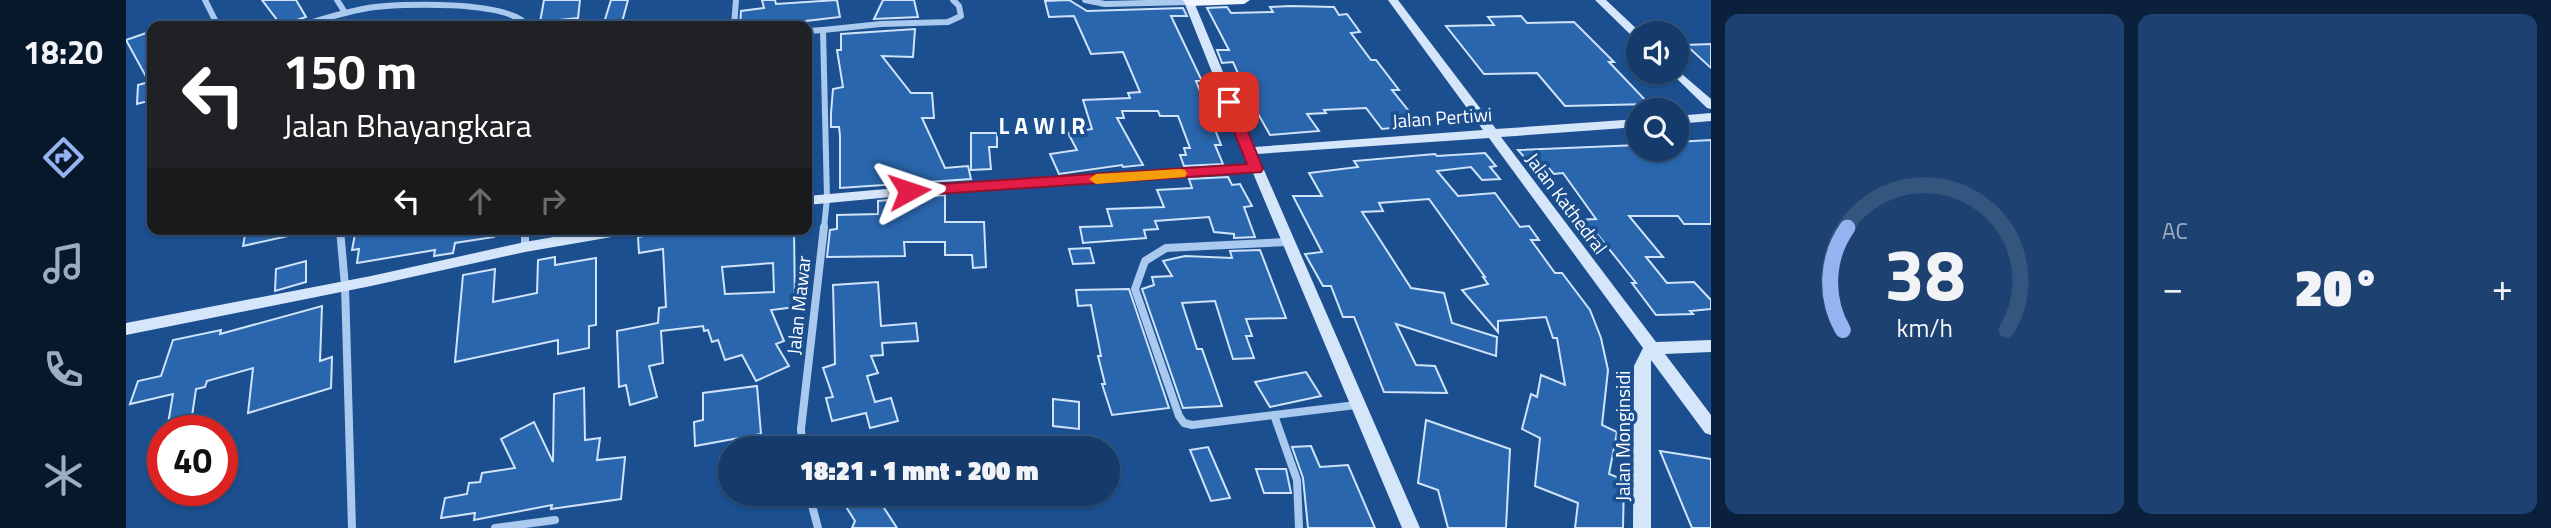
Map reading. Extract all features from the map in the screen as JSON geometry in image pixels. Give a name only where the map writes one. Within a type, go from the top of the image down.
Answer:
[{"type":"main road","points":[[1188,1],[1244,0]]},
{"type":"street","points":[[205,0],[216,21]]},
{"type":"street","points":[[337,0],[344,11]]},
{"type":"street","points":[[493,8],[494,0]]},
{"type":"street","points":[[734,21],[736,0]]},
{"type":"street","points":[[812,31],[881,24],[948,22],[961,16],[959,6],[953,0]]},
{"type":"street","points":[[1085,0],[1105,4],[1188,1],[1256,169],[1411,528]]},
{"type":"street","name":"Jalan Kathedral","points":[[1393,0],[1711,428]]},
{"type":"street","points":[[1600,0],[1626,25]]},
{"type":"street","points":[[315,21],[344,11],[409,1],[493,8],[525,21]]},
{"type":"street","name":"Jalan Mawar","points":[[802,436],[827,198],[823,30]]},
{"type":"street","points":[[1689,84],[1711,105]]},
{"type":"street","points":[[1689,119],[1711,117]]},
{"type":"street","name":"Jalan Pertiwi","points":[[1249,151],[1626,123]]},
{"type":"street","points":[[812,200],[964,186],[1256,169]]},
{"type":"street","points":[[341,235],[345,286],[352,528]]},
{"type":"street","points":[[525,235],[525,247]]},
{"type":"street","points":[[126,329],[594,235]]},
{"type":"street","points":[[1287,242],[1163,248],[1145,261],[1135,284],[1175,404],[1184,423],[1192,425],[1356,405]]},
{"type":"street","points":[[1652,348],[1711,346]]},
{"type":"street","name":"Jalan Monginsidi","points":[[1642,528],[1642,366],[1645,355],[1652,348]]},
{"type":"street","points":[[1274,415],[1297,481],[1299,528]]},
{"type":"street","points":[[812,506],[818,528]]},
{"type":"street","points":[[495,528],[555,520]]},
{"type":"building","points":[[262,0],[296,0],[306,17],[294,21],[278,21]]},
{"type":"building","points":[[544,0],[580,0],[578,18],[540,21]]},
{"type":"building","points":[[611,0],[628,0],[622,21],[605,21]]},
{"type":"building","points":[[762,0],[775,0],[776,4],[837,0],[840,17],[806,21],[740,21],[741,11],[764,8]]},
{"type":"building","points":[[883,0],[914,0],[918,17],[874,19]]},
{"type":"building","points":[[1069,0],[1087,11],[1183,8],[1187,16],[1171,16],[1202,81],[1196,81],[1221,145],[1215,145],[1223,164],[1184,166],[1180,155],[1186,155],[1184,148],[1190,148],[1178,116],[1160,116],[1158,111],[1122,111],[1124,118],[1117,118],[1143,165],[1122,165],[1059,174],[1050,154],[1077,150],[1068,133],[1092,129],[1083,100],[1130,98],[1128,93],[1140,92],[1123,52],[1091,54],[1074,16],[1049,17],[1045,1]]},
{"type":"building","points":[[1227,7],[1231,13],[1273,12],[1270,7],[1334,7],[1339,15],[1347,14],[1360,32],[1351,33],[1399,90],[1392,90],[1420,125],[1382,129],[1366,108],[1324,110],[1326,113],[1307,114],[1319,131],[1270,135],[1233,62],[1222,63],[1217,50],[1229,50],[1207,8]]},
{"type":"building","points":[[1521,16],[1527,23],[1574,22],[1614,62],[1609,62],[1626,80],[1626,84],[1630,84],[1643,98],[1626,98],[1626,105],[1565,106],[1537,73],[1484,74],[1446,26],[1494,25],[1488,17]]},
{"type":"building","points":[[915,29],[913,57],[882,56],[911,93],[932,93],[934,118],[922,118],[945,168],[968,166],[971,179],[840,188],[839,127],[831,127],[831,113],[833,89],[843,87],[837,50],[841,50],[841,34]]},
{"type":"building","points":[[147,33],[147,78],[126,40]]},
{"type":"building","points":[[1711,44],[1711,68],[1689,48],[1689,45]]},
{"type":"building","points":[[147,83],[147,101],[137,104],[138,85]]},
{"type":"building","points":[[971,133],[997,133],[997,147],[989,147],[991,169],[971,170]]},
{"type":"building","points":[[1711,140],[1711,224],[1684,224],[1678,216],[1629,216],[1663,257],[1646,257],[1667,283],[1694,282],[1711,300],[1711,309],[1690,311],[1693,314],[1656,315],[1632,283],[1636,283],[1598,235],[1590,236],[1577,220],[1596,219],[1563,173],[1554,174],[1545,164],[1531,165],[1518,150],[1626,146],[1626,161],[1689,161],[1689,141]]},
{"type":"building","points":[[1485,153],[1496,166],[1490,167],[1500,179],[1482,180],[1471,167],[1437,171],[1458,196],[1495,193],[1520,227],[1529,226],[1539,240],[1531,240],[1555,273],[1562,273],[1590,310],[1601,338],[1608,370],[1602,425],[1617,432],[1609,474],[1624,480],[1623,528],[1575,528],[1578,503],[1535,486],[1540,438],[1522,429],[1531,394],[1537,397],[1541,375],[1565,385],[1557,338],[1553,338],[1546,317],[1498,321],[1498,332],[1462,290],[1488,284],[1485,277],[1429,199],[1379,203],[1383,211],[1362,212],[1411,288],[1444,293],[1452,323],[1497,337],[1496,356],[1396,324],[1416,365],[1435,366],[1447,393],[1384,392],[1354,317],[1343,317],[1331,286],[1323,286],[1305,254],[1322,252],[1293,196],[1322,196],[1309,173],[1358,167],[1354,161]]},
{"type":"building","points":[[1228,177],[1232,185],[1240,184],[1252,206],[1244,207],[1255,237],[1234,238],[1234,234],[1214,232],[1209,217],[1155,221],[1158,229],[1144,230],[1146,238],[1083,243],[1080,227],[1112,226],[1107,209],[1164,207],[1157,190],[1192,188],[1189,179]]},
{"type":"building","points":[[945,195],[945,222],[984,222],[986,267],[973,268],[972,255],[945,255],[945,242],[904,242],[905,256],[827,257],[830,230],[837,229],[837,215],[878,214],[878,201]]},
{"type":"building","points":[[245,235],[293,235],[243,246]]},
{"type":"building","points":[[355,235],[494,237],[455,243],[453,253],[434,256],[435,250],[357,263],[359,249],[352,250]]},
{"type":"building","points":[[650,235],[794,235],[795,307],[771,310],[784,341],[776,344],[789,366],[756,381],[742,355],[725,360],[718,340],[712,342],[708,330],[704,331],[703,326],[661,331],[663,363],[649,366],[657,397],[630,405],[626,385],[619,387],[617,331],[658,323],[659,308],[666,307],[663,249],[639,253],[638,237]],"holes":[[[773,263],[774,292],[725,294],[722,267]]]},
{"type":"building","points":[[1090,248],[1094,263],[1073,264],[1069,249]]},
{"type":"building","points":[[1260,250],[1286,318],[1246,319],[1252,336],[1246,336],[1254,358],[1233,359],[1215,301],[1182,303],[1197,349],[1202,349],[1222,406],[1183,408],[1142,289],[1154,285],[1152,277],[1172,276],[1163,261],[1185,256],[1232,258],[1230,251]]},
{"type":"building","points":[[555,257],[555,265],[596,258],[596,325],[589,326],[589,348],[558,354],[558,340],[455,362],[463,275],[495,269],[493,302],[537,293],[538,260]]},
{"type":"building","points":[[306,261],[306,282],[275,291],[276,269]]},
{"type":"building","points":[[878,282],[881,326],[916,323],[918,341],[882,343],[883,355],[871,356],[878,373],[867,376],[875,402],[891,398],[898,421],[870,428],[866,413],[832,421],[826,398],[833,397],[823,368],[835,364],[833,285]]},
{"type":"building","points":[[1129,289],[1169,408],[1112,415],[1102,384],[1105,384],[1091,305],[1078,306],[1076,290]]},
{"type":"building","points":[[322,306],[320,361],[332,357],[331,388],[248,413],[253,368],[207,381],[205,387],[196,389],[192,415],[170,415],[173,394],[130,404],[138,381],[161,376],[173,340],[221,330],[220,334]]},
{"type":"building","points":[[1306,372],[1321,396],[1270,407],[1255,382]]},
{"type":"building","points":[[757,386],[761,434],[718,436],[718,442],[695,446],[694,422],[703,420],[703,393]]},
{"type":"building","points":[[584,388],[585,440],[600,438],[597,460],[625,457],[621,499],[551,509],[552,505],[474,520],[475,513],[441,518],[445,498],[467,494],[469,483],[480,482],[482,473],[515,468],[501,439],[534,422],[553,462],[554,394]]},
{"type":"building","points":[[1053,399],[1079,402],[1079,429],[1053,426]]},
{"type":"building","points":[[1426,420],[1510,449],[1506,528],[1448,528],[1438,490],[1418,483]]},
{"type":"building","points":[[1311,446],[1320,467],[1348,465],[1375,528],[1308,528],[1303,478],[1292,447]]},
{"type":"building","points":[[1208,447],[1230,498],[1211,501],[1190,450]]},
{"type":"building","points":[[1660,451],[1711,459],[1711,528],[1692,528]]},
{"type":"building","points":[[1256,469],[1286,469],[1291,493],[1264,493]]},
{"type":"building","points":[[846,506],[883,506],[897,528],[852,528],[855,521]]},
{"type":"slow traffic","points":[[1096,179],[1180,173]]},
{"type":"district","name":"L A W I R","points":[[1042,125]]},
{"type":"route","points":[[909,191],[1256,169],[1229,102]]}]
